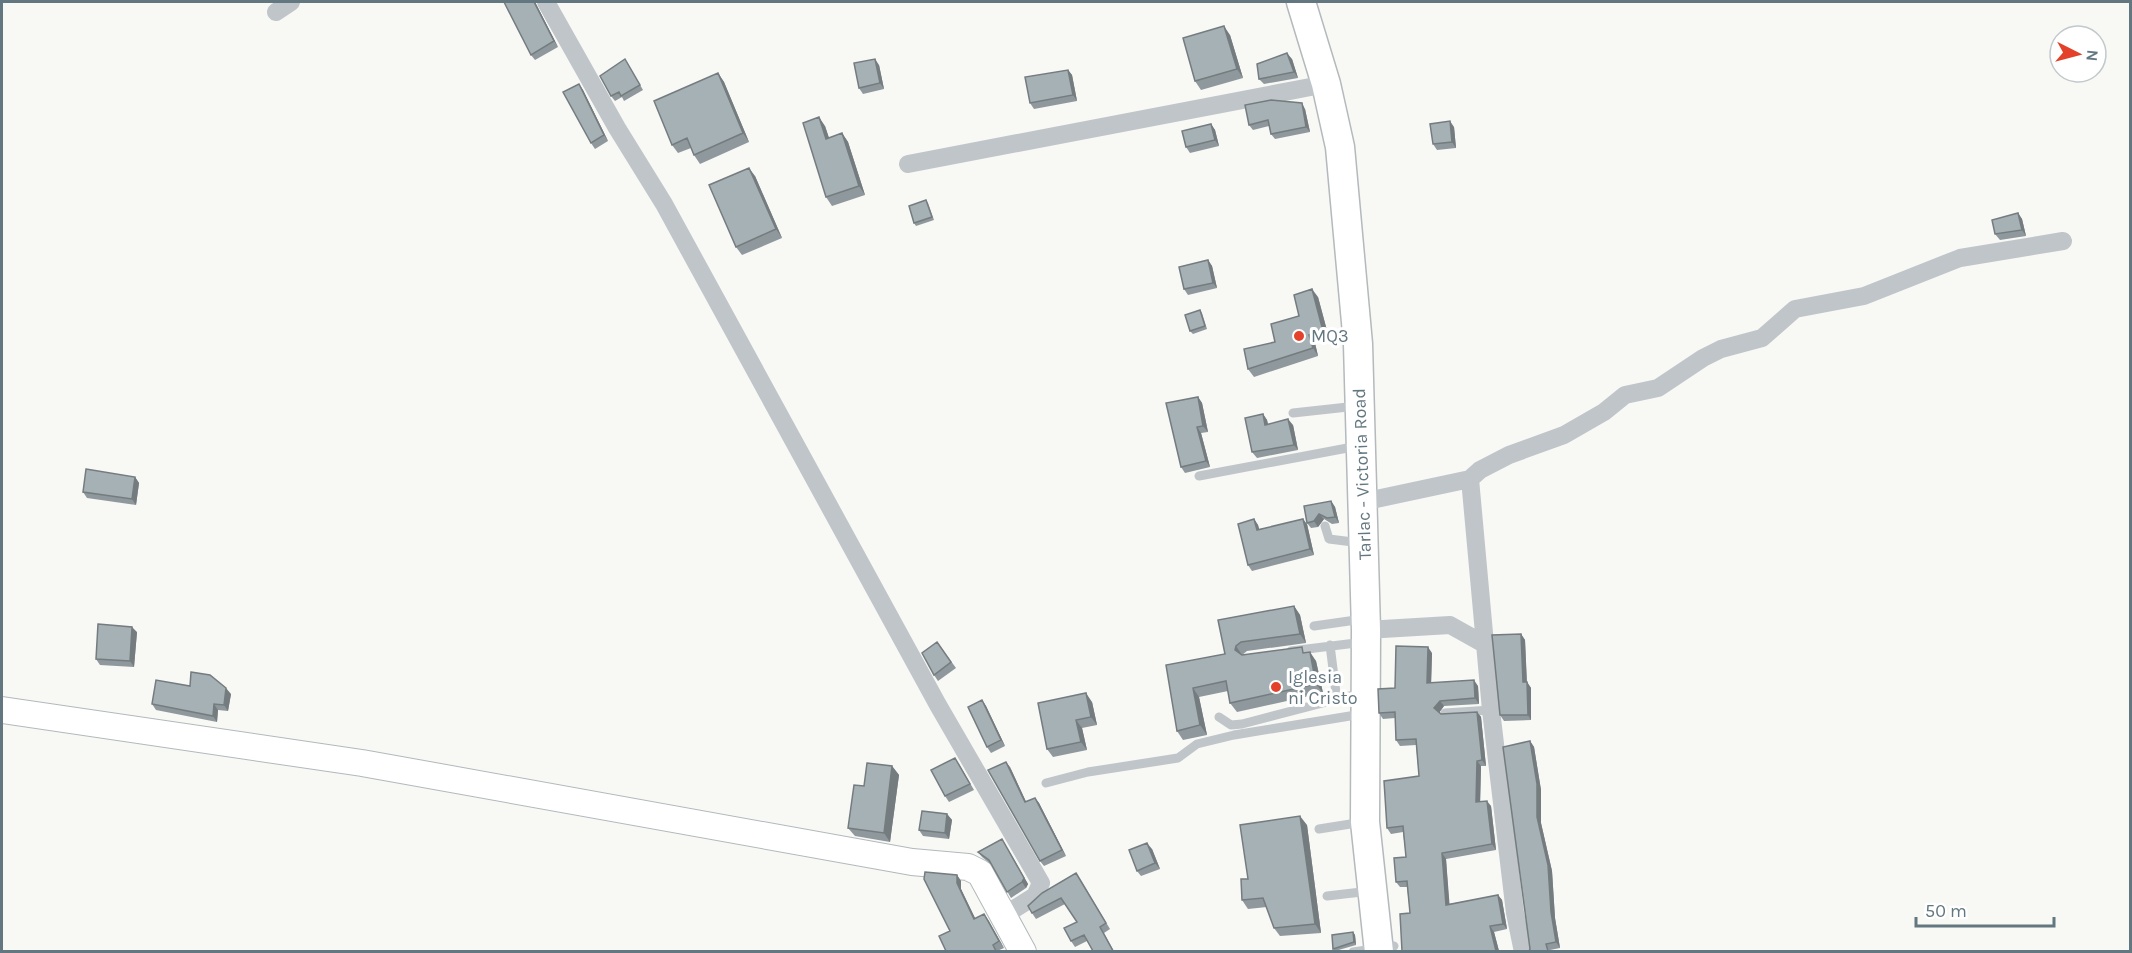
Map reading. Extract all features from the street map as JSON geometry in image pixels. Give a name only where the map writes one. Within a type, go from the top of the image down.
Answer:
[{"type":"main road","name":"Tarlac - Victoria Road","points":[[1301,2],[1326,84],[1340,147],[1358,344],[1364,543],[1365,822],[1376,949]]},
{"type":"street","points":[[546,2],[617,128],[664,204],[904,643],[1041,883],[1035,896],[1003,916]]},
{"type":"street","points":[[908,165],[1326,84]]},
{"type":"street","points":[[1362,502],[1470,479],[1509,455],[1564,435],[1604,412],[1625,395],[1658,388],[1703,358],[1721,349],[1761,338],[1795,309],[1864,296],[1960,258],[2063,241]]},
{"type":"street","points":[[1470,479],[1491,710],[1515,913],[1523,951]]},
{"type":"street","points":[[1365,631],[1449,625],[1484,644]]},
{"type":"street","points":[[2,710],[362,763],[912,862],[968,867],[980,873],[1023,951]]},
{"type":"lane","points":[[1293,413],[1360,406]]},
{"type":"lane","points":[[1199,476],[1361,446]]},
{"type":"lane","points":[[1324,526],[1329,539],[1333,542],[1364,543]]},
{"type":"lane","points":[[1314,626],[1365,631]]},
{"type":"lane","points":[[1283,652],[1330,645],[1365,631]]},
{"type":"lane","points":[[1330,645],[1337,701]]},
{"type":"lane","points":[[1219,717],[1231,725],[1242,724],[1337,701],[1364,703]]},
{"type":"lane","points":[[1046,783],[1088,772],[1178,758],[1197,744],[1364,703]]},
{"type":"lane","points":[[1445,713],[1491,710]]},
{"type":"lane","points":[[1319,829],[1365,822]]},
{"type":"lane","points":[[1327,896],[1372,891]]},
{"type":"building","points":[[504,2],[534,2],[554,41],[531,55]]},
{"type":"building","points":[[1224,26],[1237,69],[1195,81],[1183,38]]},
{"type":"building","points":[[1287,53],[1294,72],[1259,79],[1257,64]]},
{"type":"building","points":[[625,59],[640,85],[621,96],[619,92],[611,96],[600,76]]},
{"type":"building","points":[[875,59],[880,83],[859,88],[854,63]]},
{"type":"building","points":[[1068,70],[1073,95],[1030,103],[1025,77]]},
{"type":"building","points":[[718,73],[743,133],[694,155],[687,138],[672,145],[654,101]]},
{"type":"building","points":[[579,84],[604,135],[591,143],[563,92]]},
{"type":"building","points":[[1271,100],[1302,103],[1306,127],[1271,134],[1268,120],[1249,125],[1245,105]]},
{"type":"building","points":[[819,117],[826,139],[842,133],[859,186],[826,197],[803,123]]},
{"type":"building","points":[[1450,121],[1452,142],[1433,144],[1430,124]]},
{"type":"building","points":[[1211,124],[1215,140],[1186,147],[1182,131]]},
{"type":"building","points":[[749,168],[776,229],[736,247],[709,185]]},
{"type":"building","points":[[926,200],[932,217],[914,223],[909,206]]},
{"type":"building","points":[[2018,213],[2022,230],[1995,234],[1992,220]]},
{"type":"building","points":[[1208,260],[1213,283],[1184,289],[1179,267]]},
{"type":"building","points":[[1312,289],[1323,331],[1309,335],[1313,348],[1248,369],[1244,349],[1275,342],[1271,324],[1299,316],[1294,295]]},
{"type":"building","points":[[1200,310],[1205,326],[1190,331],[1185,315]]},
{"type":"building","points":[[1198,397],[1203,426],[1197,427],[1206,461],[1181,467],[1166,403]]},
{"type":"building","points":[[1263,414],[1265,425],[1288,419],[1294,445],[1252,452],[1245,418]]},
{"type":"building","points":[[86,469],[135,477],[132,499],[83,492]]},
{"type":"building","points":[[1331,501],[1335,517],[1327,518],[1319,514],[1314,521],[1307,523],[1304,506]]},
{"type":"building","points":[[1254,519],[1257,530],[1303,519],[1310,549],[1248,565],[1238,524]]},
{"type":"building","points":[[1294,606],[1300,634],[1241,642],[1235,650],[1242,655],[1302,647],[1303,653],[1310,652],[1316,684],[1230,703],[1226,681],[1193,688],[1200,725],[1177,731],[1166,665],[1225,654],[1218,620]]},
{"type":"building","points":[[98,624],[132,627],[130,661],[96,659]]},
{"type":"building","points":[[1521,634],[1523,682],[1527,682],[1528,715],[1500,715],[1492,635]]},
{"type":"building","points":[[937,642],[951,662],[934,675],[922,653]]},
{"type":"building","points":[[1396,646],[1428,647],[1427,683],[1474,680],[1475,698],[1440,701],[1434,708],[1441,714],[1477,712],[1482,760],[1477,761],[1476,802],[1487,801],[1492,844],[1442,853],[1446,905],[1498,895],[1503,924],[1490,926],[1496,951],[1402,951],[1400,914],[1410,913],[1407,881],[1396,882],[1394,858],[1406,857],[1403,826],[1387,828],[1384,781],[1419,776],[1416,739],[1396,740],[1395,712],[1379,713],[1378,689],[1395,688]]},
{"type":"building","points":[[191,672],[210,675],[226,688],[224,705],[214,704],[213,716],[152,704],[156,680],[190,686]]},
{"type":"building","points":[[1086,693],[1091,717],[1076,720],[1081,742],[1047,749],[1038,703]]},
{"type":"building","points":[[982,700],[1001,740],[987,747],[968,707]]},
{"type":"building","points":[[1530,741],[1537,784],[1537,817],[1548,865],[1551,912],[1556,942],[1546,944],[1548,951],[1529,951],[1503,747]]},
{"type":"building","points":[[955,758],[970,784],[945,796],[931,770]]},
{"type":"building","points":[[1006,762],[1025,802],[1035,798],[1062,850],[1040,861],[988,770]]},
{"type":"building","points":[[867,763],[892,766],[884,833],[848,828],[854,785],[864,786]]},
{"type":"building","points":[[922,811],[947,814],[945,833],[919,830]]},
{"type":"building","points":[[1300,816],[1315,924],[1274,928],[1263,898],[1242,900],[1241,879],[1248,879],[1240,825]]},
{"type":"building","points":[[1002,839],[1024,878],[1022,882],[1007,892],[989,860],[978,852]]},
{"type":"building","points":[[1147,843],[1155,863],[1137,871],[1129,850]]},
{"type":"building","points":[[925,872],[957,875],[957,883],[974,919],[984,914],[999,941],[993,945],[996,951],[946,951],[939,936],[950,931],[924,879]]},
{"type":"building","points":[[1076,873],[1106,923],[1100,927],[1113,951],[1093,951],[1084,935],[1071,941],[1064,928],[1077,922],[1061,898],[1032,913],[1028,906],[1042,893]]},
{"type":"building","points":[[1353,932],[1354,942],[1333,949],[1332,935]]},
{"type":"place","name":"MQ3","points":[[1299,336]]},
{"type":"place","name":"Iglesia ni Cristo","points":[[1276,687]]}]
